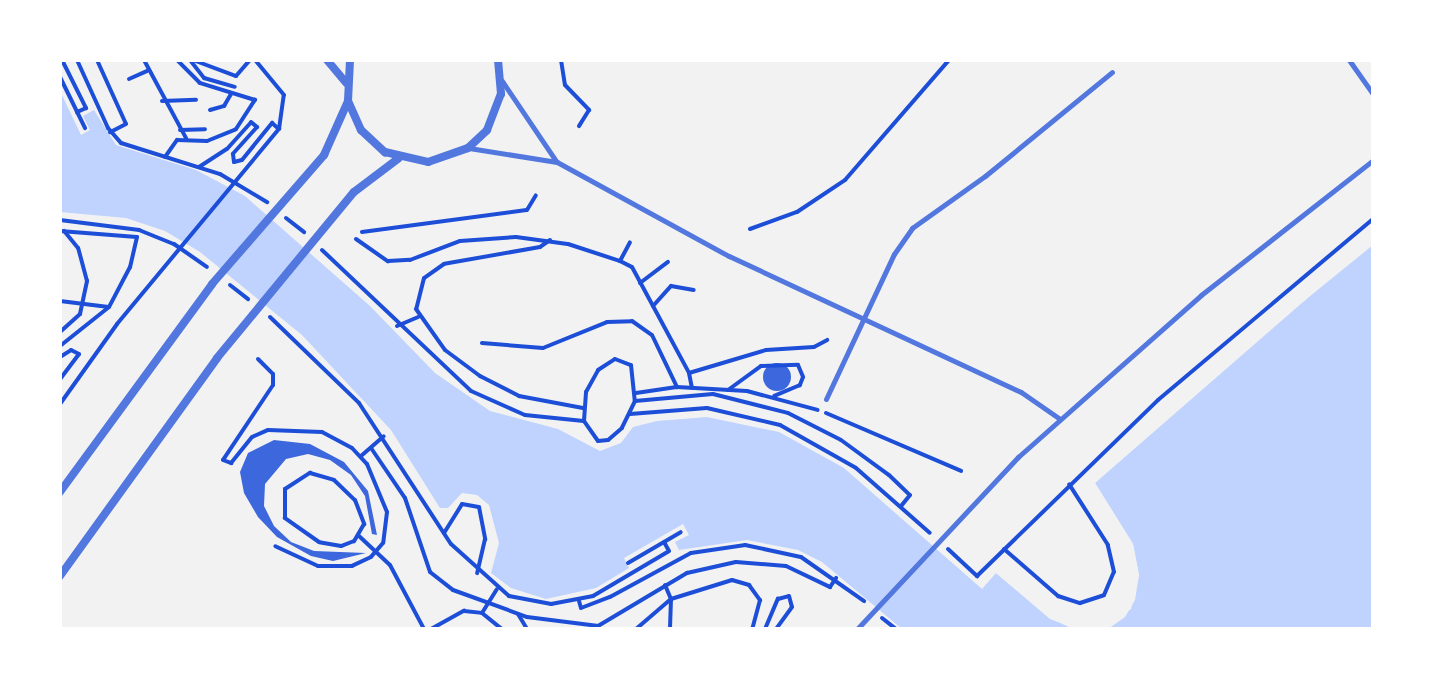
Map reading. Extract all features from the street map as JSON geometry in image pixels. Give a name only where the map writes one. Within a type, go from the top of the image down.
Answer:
[{"type":"street","points":[[327,60],[346,83]]},
{"type":"street","points":[[350,60],[346,83],[348,101],[361,130],[399,158],[442,160],[468,148],[494,119],[502,81],[498,60]]},
{"type":"street","points":[[60,492],[192,312],[278,204],[324,155],[348,101]]},
{"type":"street","points":[[60,576],[237,334],[364,182],[399,158]]},
{"type":"lane","points":[[1349,60],[1373,94]]},
{"type":"lane","points":[[826,399],[912,228],[974,185],[1112,72]]},
{"type":"lane","points":[[502,81],[557,162]]},
{"type":"lane","points":[[468,148],[557,162],[729,256],[1010,386],[1060,419]]},
{"type":"lane","points":[[857,629],[943,533],[1060,419],[1201,295],[1373,160]]},
{"type":"path","points":[[62,60],[86,108],[77,112]]},
{"type":"path","points":[[97,60],[126,124],[110,132]]},
{"type":"path","points":[[144,60],[162,101],[187,139]]},
{"type":"path","points":[[165,157],[174,142],[218,139],[244,122],[254,97],[231,94],[190,78],[177,60]]},
{"type":"path","points":[[191,60],[231,75],[251,62]]},
{"type":"path","points":[[191,60],[204,78],[235,87]]},
{"type":"path","points":[[61,402],[279,129],[284,95],[251,62],[241,60]]},
{"type":"path","points":[[561,60],[565,85],[589,110],[579,126]]},
{"type":"path","points":[[750,229],[797,212],[845,180],[949,60]]},
{"type":"path","points":[[129,79],[147,71]]},
{"type":"path","points":[[60,77],[85,128]]},
{"type":"path","points":[[210,110],[224,106],[231,94]]},
{"type":"path","points":[[162,101],[196,100]]},
{"type":"path","points":[[199,167],[227,149],[251,122],[257,127],[233,154],[237,163],[272,123],[279,129]]},
{"type":"path","points":[[180,130],[205,129]]},
{"type":"path","points":[[362,232],[527,210],[536,195]]},
{"type":"path","points":[[944,546],[977,576],[1069,484],[1234,332],[1373,219]]},
{"type":"path","points":[[60,220],[122,226],[158,237],[254,304]]},
{"type":"path","points":[[60,332],[76,319],[83,303],[83,259],[62,231]]},
{"type":"path","points":[[60,346],[109,307],[130,267],[137,237],[62,231]]},
{"type":"path","points":[[356,239],[378,257],[393,262],[470,239],[550,240],[620,261],[632,267],[689,373],[692,388]]},
{"type":"path","points":[[550,240],[540,247],[436,268],[420,285],[418,317],[445,350],[480,376],[529,399],[583,408]]},
{"type":"path","points":[[620,261],[630,242]]},
{"type":"path","points":[[640,283],[668,262]]},
{"type":"path","points":[[653,306],[671,286],[694,290]]},
{"type":"path","points":[[60,301],[109,307]]},
{"type":"path","points":[[266,313],[336,377],[384,436],[443,534],[477,573],[497,589],[536,604],[578,600],[669,551],[664,542]]},
{"type":"path","points":[[397,326],[418,317]]},
{"type":"path","points":[[482,343],[543,348],[607,322],[632,321],[652,335],[677,387]]},
{"type":"path","points":[[689,373],[766,350],[814,347],[827,340]]},
{"type":"path","points":[[60,357],[71,350],[79,354],[60,379]]},
{"type":"path","points":[[258,359],[273,374],[273,385],[224,454],[225,462],[233,461],[259,433],[289,428],[333,437],[361,456],[385,501],[386,534],[378,551],[362,562],[329,568],[275,546]]},
{"type":"path","points":[[621,359],[631,365],[636,393],[630,414],[613,438],[598,441],[587,430],[583,408],[589,384],[609,360],[621,359]]},
{"type":"path","points":[[728,390],[761,366],[798,365],[803,377],[800,385],[772,396]]},
{"type":"path","points":[[636,393],[677,387],[772,396],[829,414],[961,471]]},
{"type":"path","points":[[635,401],[713,394],[788,413],[841,440],[889,475],[910,495],[901,506]]},
{"type":"path","points":[[630,414],[682,408],[757,417],[832,452],[901,506],[933,536]]},
{"type":"path","points":[[361,456],[384,436]]},
{"type":"path","points":[[371,448],[405,498],[430,572],[453,590],[518,614],[598,626],[687,573],[736,562],[786,566],[830,587],[836,578]]},
{"type":"path","points":[[310,473],[342,486],[360,509],[359,536],[341,546],[298,532],[282,511],[290,483],[310,473]]},
{"type":"path","points":[[1004,549],[1058,596],[1080,603],[1104,595],[1114,572],[1108,545],[1069,484]]},
{"type":"path","points":[[443,534],[462,504],[479,507],[485,539],[477,573]]},
{"type":"path","points":[[628,563],[681,532]]},
{"type":"path","points":[[359,536],[378,551],[413,602],[424,629]]},
{"type":"path","points":[[578,600],[581,608],[674,560],[727,545],[781,550],[836,578],[896,629]]},
{"type":"path","points":[[636,629],[671,599],[709,583],[741,581],[760,600],[752,629]]},
{"type":"path","points":[[665,585],[671,599],[670,629]]},
{"type":"path","points":[[482,613],[497,589]]},
{"type":"path","points":[[765,629],[778,599],[789,596],[792,607],[776,629]]},
{"type":"path","points":[[431,629],[455,613],[482,613],[502,629]]},
{"type":"path","points":[[518,614],[527,629]]},
{"type":"water","points":[[60,91],[81,135],[90,130],[83,116],[94,110],[116,145],[196,170],[245,196],[370,306],[435,373],[490,411],[558,429],[600,451],[621,443],[633,427],[657,421],[707,417],[779,432],[844,468],[982,589],[996,573],[1050,618],[1073,629],[902,629],[822,562],[798,550],[747,540],[679,550],[675,542],[689,535],[683,524],[624,558],[629,568],[596,588],[546,599],[511,588],[491,573],[499,543],[489,505],[477,495],[462,493],[448,508],[440,508],[391,430],[302,335],[200,252],[165,231],[126,218],[60,212]]},
{"type":"water","points":[[1373,245],[1373,629],[1108,629],[1125,617],[1135,600],[1139,575],[1133,544],[1095,483],[1231,360]]},
{"type":"pier","points":[[1373,241],[1095,483],[1133,544],[1139,575],[1131,609],[1104,629],[1128,607],[1135,575],[1129,546],[1092,481],[1229,357]]},
{"type":"pier","points":[[999,570],[1052,615],[1077,629],[1050,619],[996,573]]},
{"type":"building","points":[[777,363],[787,367],[791,377],[787,387],[777,391],[767,387],[763,377],[767,367]]},
{"type":"building","points":[[274,440],[310,444],[344,462],[368,491],[377,535],[372,534],[365,496],[351,475],[330,460],[308,454],[286,459],[265,484],[264,506],[274,526],[291,542],[314,551],[366,553],[333,561],[311,556],[277,537],[258,517],[244,493],[240,472],[248,453]]}]
